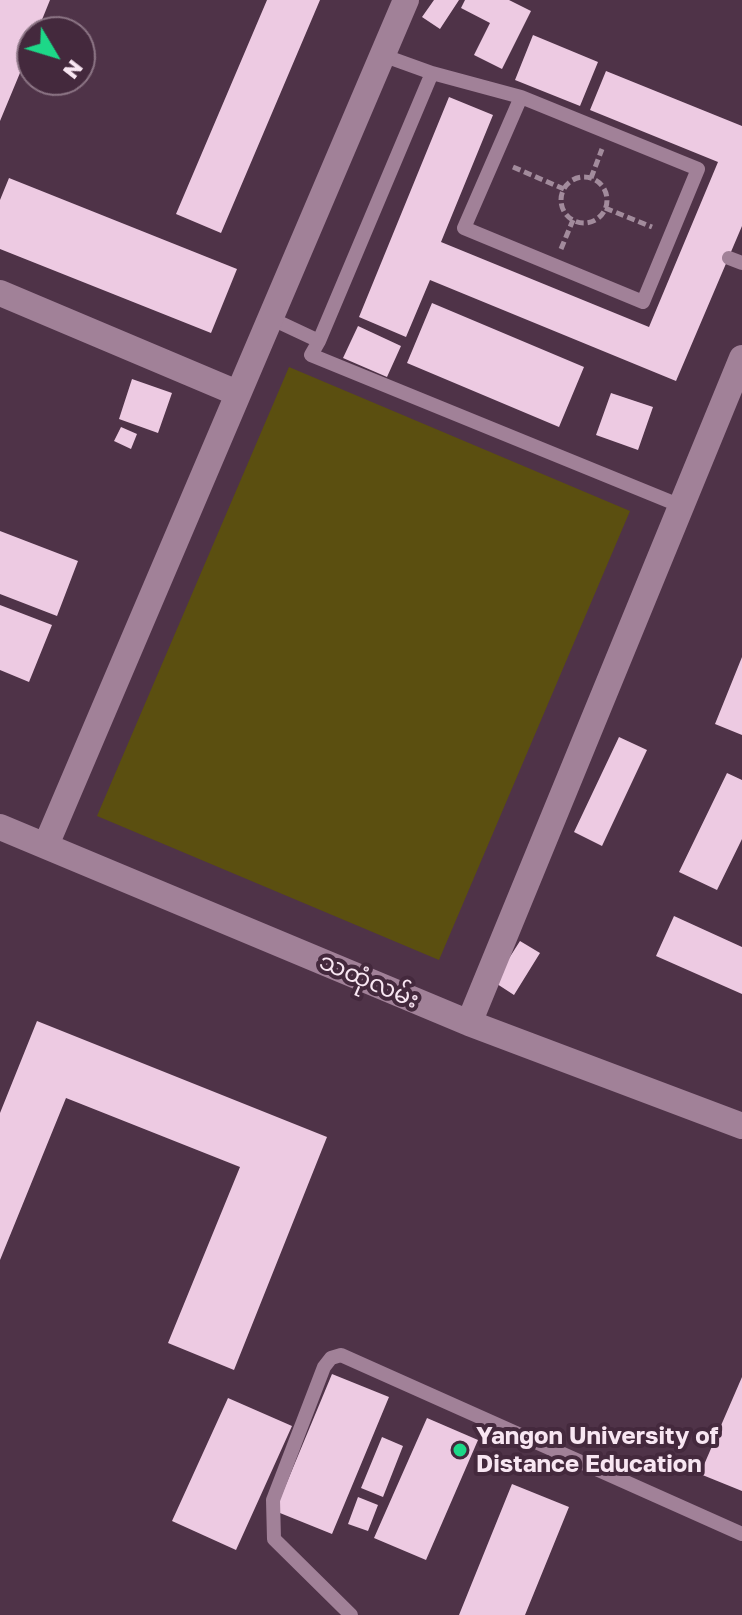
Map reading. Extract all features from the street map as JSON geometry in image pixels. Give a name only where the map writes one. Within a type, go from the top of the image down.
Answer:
[{"type":"street","points":[[46,845],[406,0]]},
{"type":"street","points":[[0,293],[237,393]]},
{"type":"street","points":[[469,1023],[742,358]]},
{"type":"street","name":"သထုံလမ်း","points":[[0,827],[469,1023],[742,1126]]},
{"type":"lane","points":[[382,55],[432,73],[521,97],[698,169],[643,302],[464,228],[521,97]]},
{"type":"lane","points":[[432,73],[311,355],[681,506]]},
{"type":"lane","points":[[670,236],[684,245]]},
{"type":"lane","points":[[270,318],[319,341]]},
{"type":"lane","points":[[351,1615],[274,1539],[273,1500],[324,1367],[331,1358],[341,1355],[742,1534]]},
{"type":"path","points":[[591,178],[608,133]]},
{"type":"path","points":[[494,158],[564,189]]},
{"type":"path","points":[[573,220],[561,203],[564,189],[572,180],[591,178]]},
{"type":"path","points":[[573,220],[595,220],[605,208],[606,193],[591,178]]},
{"type":"path","points":[[605,208],[670,236]]},
{"type":"path","points":[[554,265],[573,220]]},
{"type":"shaded area","points":[[289,367],[630,511],[439,960],[97,816]]},
{"type":"building","points":[[0,0],[50,0],[44,16],[16,16],[16,82],[0,121]]},
{"type":"building","points":[[267,0],[320,0],[221,233],[176,214]]},
{"type":"building","points":[[434,0],[459,0],[440,29],[422,17]]},
{"type":"building","points":[[465,0],[509,0],[531,11],[502,69],[474,55],[490,23],[461,8]]},
{"type":"building","points":[[533,35],[598,62],[580,106],[515,80]]},
{"type":"building","points":[[606,71],[742,126],[742,226],[676,381],[430,280],[406,337],[359,317],[449,97],[493,115],[441,242],[649,327],[718,162],[590,110]]},
{"type":"building","points":[[9,178],[237,269],[211,333],[0,249],[0,200]]},
{"type":"building","points":[[432,303],[584,367],[559,427],[407,363]]},
{"type":"building","points":[[358,326],[401,346],[387,377],[343,358]]},
{"type":"building","points":[[132,379],[172,393],[158,433],[119,419]]},
{"type":"building","points":[[611,393],[653,407],[638,450],[596,435]]},
{"type":"building","points":[[121,427],[137,434],[131,449],[114,441]]},
{"type":"building","points":[[0,531],[78,561],[57,616],[0,594]]},
{"type":"building","points":[[0,605],[52,625],[29,682],[0,670]]},
{"type":"building","points":[[742,657],[742,735],[715,724]]},
{"type":"building","points":[[619,737],[647,750],[602,846],[574,832]]},
{"type":"building","points":[[727,773],[742,780],[742,839],[717,890],[679,872]]},
{"type":"building","points":[[674,916],[742,947],[742,994],[656,956]]},
{"type":"building","points":[[520,941],[540,953],[514,995],[494,982]]},
{"type":"building","points":[[37,1021],[327,1137],[234,1370],[168,1343],[240,1167],[66,1098],[0,1260],[0,1113]]},
{"type":"building","points":[[332,1374],[389,1397],[332,1534],[275,1511]]},
{"type":"building","points":[[742,1377],[742,1491],[700,1474]]},
{"type":"building","points":[[228,1398],[292,1426],[236,1550],[172,1521]]},
{"type":"building","points":[[427,1418],[478,1440],[426,1560],[374,1538]]},
{"type":"building","points":[[382,1437],[403,1446],[383,1497],[361,1488]]},
{"type":"building","points":[[512,1484],[569,1507],[525,1615],[459,1615]]},
{"type":"building","points":[[358,1497],[378,1505],[368,1531],[348,1524]]},
{"type":"place","name":"Yangon University of Distance Education","points":[[460,1450]]}]
